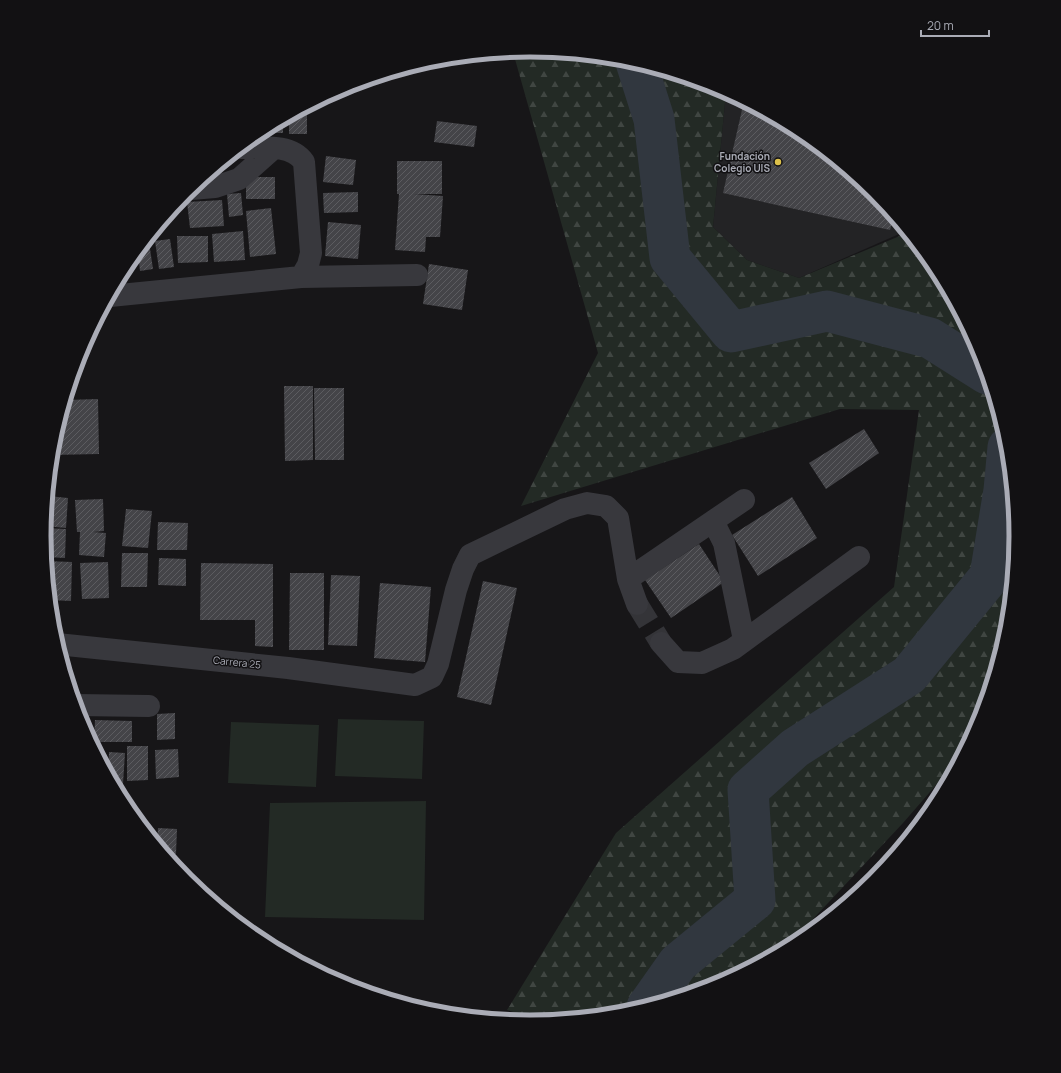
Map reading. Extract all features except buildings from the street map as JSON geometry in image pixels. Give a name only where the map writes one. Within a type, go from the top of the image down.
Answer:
[{"type":"street","points":[[250,148],[285,149],[301,157],[304,162],[311,253],[308,265],[301,278]]},
{"type":"street","points":[[201,188],[215,187],[239,179],[274,148]]},
{"type":"street","points":[[116,295],[301,278],[417,275]]},
{"type":"street","points":[[637,604],[628,579],[744,500]]},
{"type":"street","name":"Carrera 25","points":[[63,645],[288,668],[416,685],[432,677],[438,664],[463,569],[470,555],[565,509],[587,503],[606,506],[618,518],[628,579]]},
{"type":"street","points":[[712,521],[724,543],[744,640]]},
{"type":"street","points":[[661,643],[678,662],[702,663],[733,649],[859,557]]},
{"type":"street","points":[[81,705],[149,706]]},
{"type":"shaded area","name":"Fundación Colegio UIS","points":[[725,98],[770,121],[822,156],[870,197],[901,233],[799,278],[747,260],[713,227]]},
{"type":"green space","points":[[515,57],[562,58],[624,66],[685,82],[725,98],[713,227],[747,260],[799,278],[903,235],[929,270],[961,324],[985,382],[994,412],[1006,474],[1009,505],[1009,568],[1006,599],[994,661],[985,691],[961,749],[950,769],[903,823],[800,933],[743,967],[685,991],[655,1000],[593,1012],[562,1015],[524,1016],[507,1010],[616,833],[894,587],[919,410],[840,409],[521,506],[598,353]]},
{"type":"green space","points":[[338,719],[424,721],[422,779],[335,776]]},
{"type":"green space","points":[[231,722],[319,725],[316,787],[228,783]]},
{"type":"green space","points":[[426,801],[424,920],[265,917],[270,803]]},
{"type":"waterway","points":[[638,69],[654,119],[670,258],[731,332],[827,311],[930,338],[980,370]]},
{"type":"waterway","points":[[651,1001],[678,963],[755,900],[748,790],[795,748],[909,675],[990,576],[1006,472]]},
{"type":"tunnel","points":[[637,604],[661,643]]},
{"type":"place","name":"Fundación Colegio UIS","points":[[778,162]]}]
